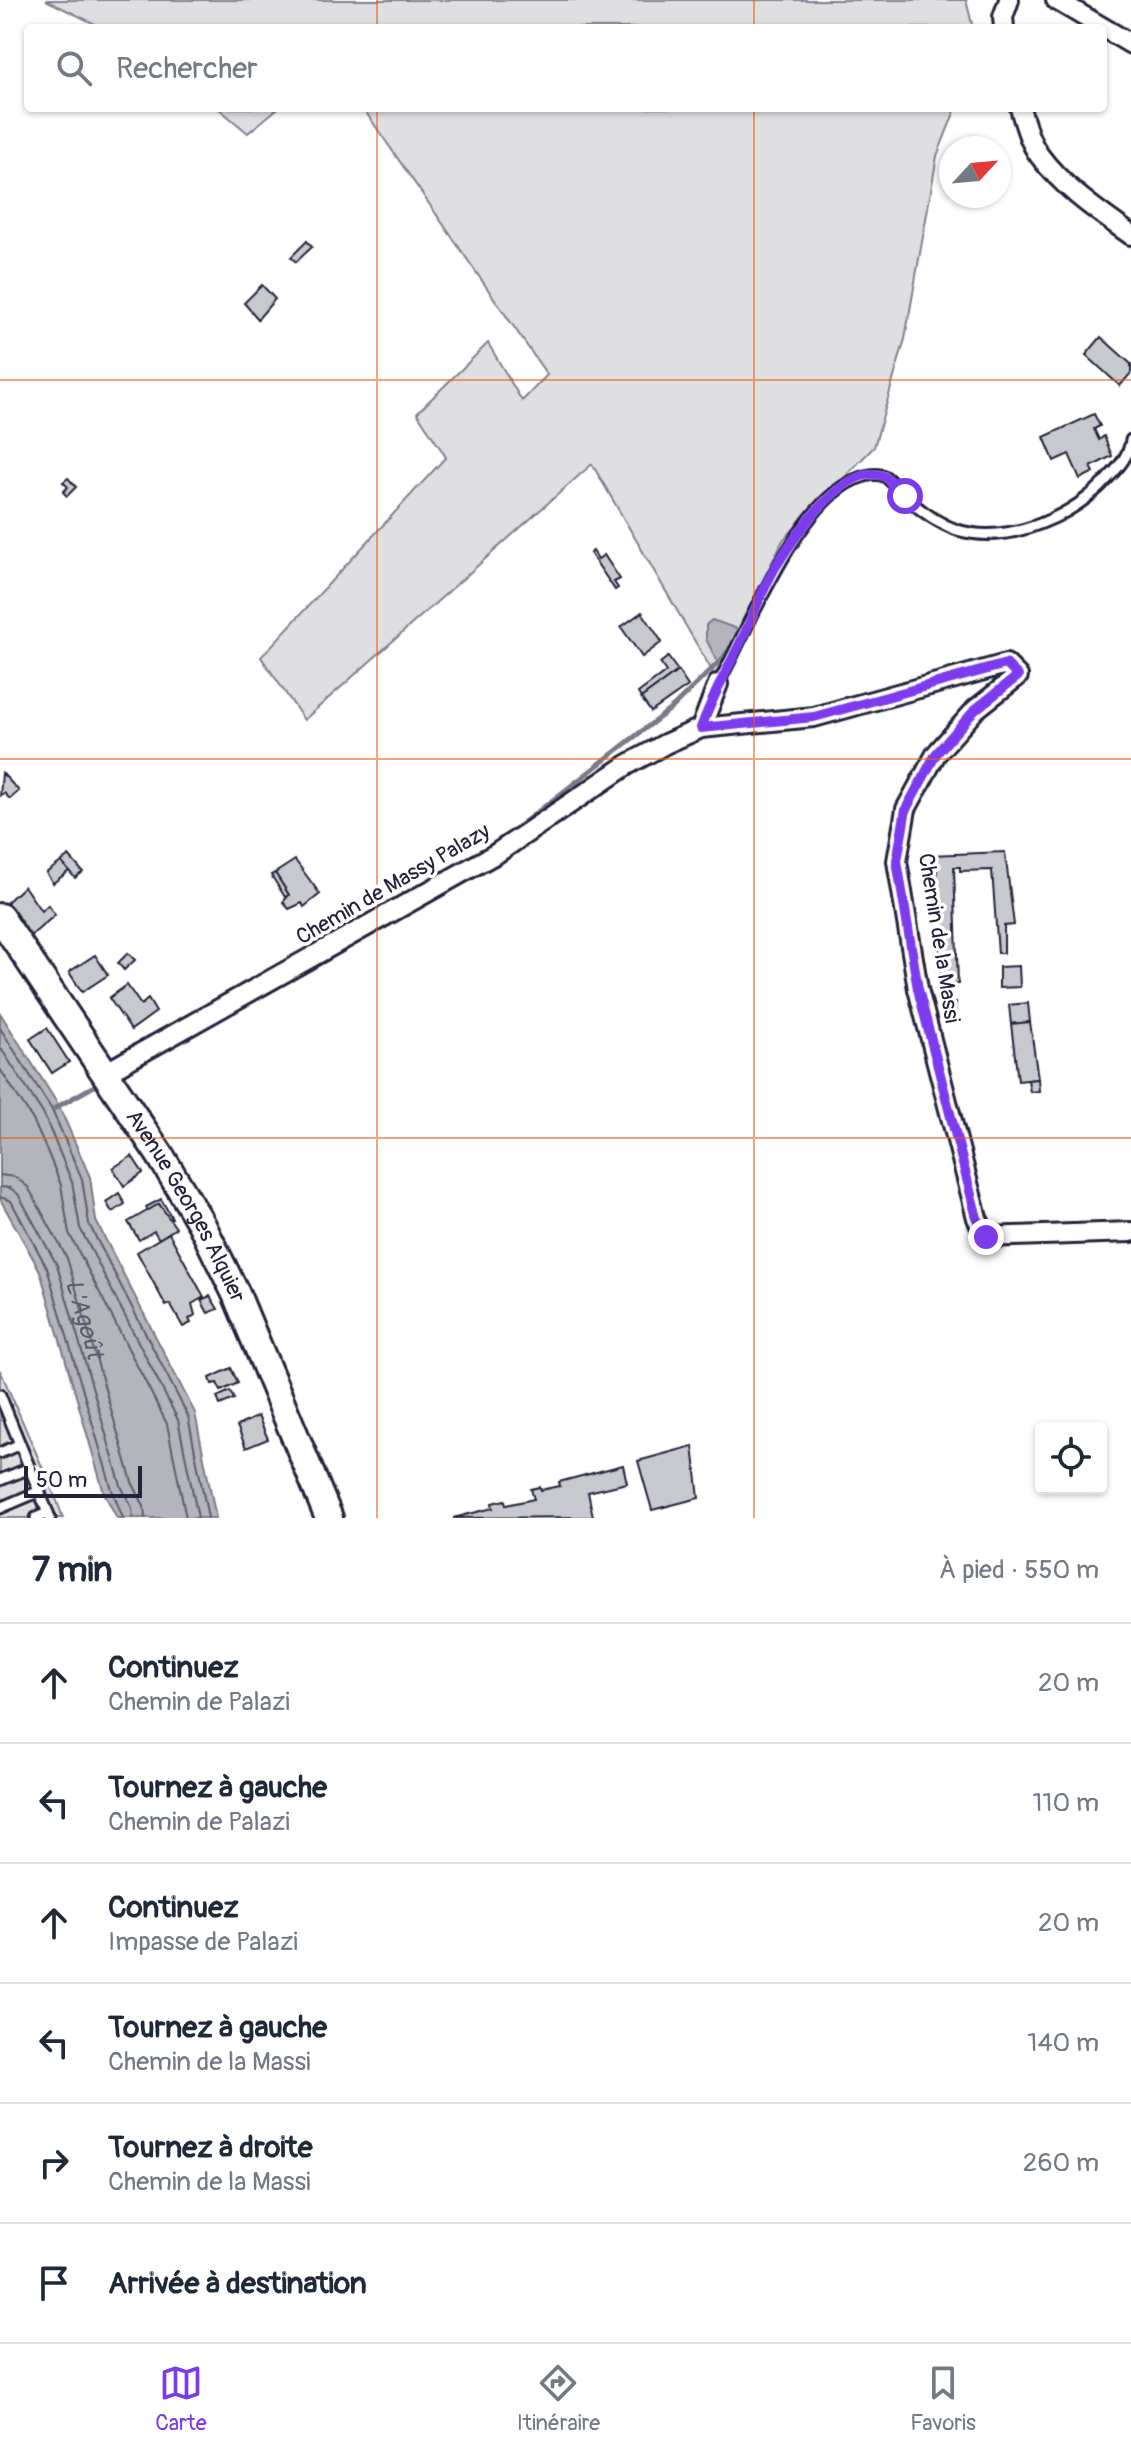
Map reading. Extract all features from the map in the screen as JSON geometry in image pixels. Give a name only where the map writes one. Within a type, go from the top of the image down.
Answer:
[{"type":"main road","name":"Avenue Georges Alquier","points":[[0,917],[160,1155],[201,1223],[236,1294],[329,1518]]},
{"type":"street","points":[[1056,0],[1097,24]]},
{"type":"street","points":[[1107,30],[1131,44]]},
{"type":"street","points":[[1021,112],[1030,140],[1054,172],[1092,207],[1131,235]]},
{"type":"street","name":"Chemin de la Massi","points":[[701,728],[814,717],[1006,664],[1018,676],[976,709],[936,754],[906,809],[897,861],[918,989],[977,1218],[986,1237],[1131,1232]]},
{"type":"street","points":[[701,728],[718,684]]},
{"type":"street","name":"Chemin de Massy Palazy","points":[[105,1073],[483,861],[627,765],[701,728]]},
{"type":"lane","points":[[718,684],[775,568],[828,497],[852,481],[869,474],[884,476],[936,520],[957,530],[1005,532],[1057,518],[1085,501],[1121,464],[1131,440]]},
{"type":"lane","points":[[0,1397],[49,1516],[36,1518]]},
{"type":"lane","points":[[0,1426],[11,1421]]},
{"type":"lane","points":[[0,1453],[20,1444]]},
{"type":"lane","points":[[0,1480],[30,1468]]},
{"type":"lane","points":[[0,1508],[40,1491]]},
{"type":"shaded area","points":[[46,0],[966,0],[972,24],[95,24]]},
{"type":"shaded area","points":[[223,112],[273,112],[248,133]]},
{"type":"shaded area","points":[[366,112],[954,112],[945,136],[939,136],[939,151],[905,339],[874,447],[783,540],[715,676],[592,464],[304,720],[261,657],[446,457],[417,413],[488,343],[522,401],[547,375]]},
{"type":"shaded area","points":[[0,1370],[57,1501],[63,1518],[0,1518]]},
{"type":"water","points":[[712,620],[741,630],[718,663],[706,639],[706,625]]},
{"type":"water","name":"L'Agoût","points":[[0,1013],[59,1106],[90,1177],[96,1221],[195,1413],[216,1518],[117,1518],[104,1493],[40,1271],[0,1199]]},
{"type":"building","points":[[307,241],[312,247],[296,262],[291,257]]},
{"type":"building","points":[[262,285],[275,299],[258,319],[244,303]]},
{"type":"building","points":[[1101,337],[1131,364],[1131,373],[1120,386],[1086,355]]},
{"type":"building","points":[[1094,414],[1100,426],[1094,429],[1099,440],[1104,436],[1112,456],[1091,467],[1094,472],[1080,479],[1069,454],[1054,461],[1044,437]]},
{"type":"building","points":[[68,478],[76,487],[67,496],[63,492],[68,487],[63,482]]},
{"type":"building","points":[[593,551],[598,559],[604,555],[620,579],[614,582],[618,588],[615,590],[590,553]]},
{"type":"building","points":[[642,612],[662,642],[642,657],[621,627]]},
{"type":"building","points":[[668,657],[678,671],[641,698],[638,693],[666,672],[660,663]]},
{"type":"building","points":[[678,671],[688,686],[651,712],[641,698]]},
{"type":"building","points":[[2,773],[19,791],[10,799],[4,793],[0,796]]},
{"type":"building","points":[[1005,852],[1014,925],[1004,926],[1004,953],[998,953],[992,870],[960,871],[960,867],[954,867],[958,984],[941,984],[937,871],[931,871],[930,855]]},
{"type":"building","points":[[69,856],[83,872],[75,878],[61,862]]},
{"type":"building","points":[[295,860],[320,894],[304,907],[302,903],[289,909],[283,902],[289,895],[275,873]]},
{"type":"building","points":[[61,862],[69,871],[53,883],[46,873]]},
{"type":"building","points":[[275,873],[289,895],[285,897],[271,875]]},
{"type":"building","points":[[24,886],[41,911],[48,905],[55,915],[27,939],[4,905]]},
{"type":"building","points":[[128,953],[135,960],[124,970],[118,963]]},
{"type":"building","points":[[95,955],[108,975],[82,992],[69,972]]},
{"type":"building","points":[[1019,966],[1020,987],[999,988],[999,967]]},
{"type":"building","points":[[127,985],[141,1005],[148,999],[156,1012],[131,1030],[109,998]]},
{"type":"building","points":[[942,1003],[956,1003],[955,1014],[942,1014]]},
{"type":"building","points":[[1028,1003],[1030,1022],[1011,1024],[1009,1005]]},
{"type":"building","points":[[1030,1022],[1038,1079],[1018,1081],[1011,1024]]},
{"type":"building","points":[[47,1028],[69,1062],[52,1073],[30,1039]]},
{"type":"building","points":[[1038,1079],[1039,1091],[1030,1092],[1028,1080]]},
{"type":"building","points":[[132,1156],[143,1173],[124,1186],[113,1168]]},
{"type":"building","points":[[119,1193],[125,1204],[112,1212],[106,1202]]},
{"type":"building","points":[[161,1199],[172,1218],[168,1220],[159,1204],[148,1211],[146,1207]]},
{"type":"building","points":[[159,1204],[176,1228],[159,1239],[154,1231],[139,1240],[128,1222]]},
{"type":"building","points":[[169,1233],[204,1297],[192,1304],[195,1315],[189,1319],[191,1323],[183,1327],[170,1304],[166,1306],[137,1252]]},
{"type":"building","points":[[210,1296],[218,1309],[208,1313],[201,1300]]},
{"type":"building","points":[[231,1368],[238,1383],[221,1391],[210,1378]]},
{"type":"building","points":[[230,1391],[234,1399],[220,1405],[217,1397]]},
{"type":"building","points":[[258,1416],[268,1439],[246,1448],[237,1426]]},
{"type":"building","points":[[693,1446],[699,1498],[652,1510],[638,1461]]},
{"type":"building","points":[[623,1465],[627,1483],[588,1492],[593,1517],[453,1518],[493,1508],[492,1503],[505,1500],[506,1505],[534,1499],[531,1489],[560,1486],[559,1482]]},
{"type":"waterway","points":[[505,837],[673,707],[718,663]]},
{"type":"waterway","points":[[55,1108],[96,1085]]},
{"type":"route","points":[[905,496],[884,476],[869,474],[828,497],[775,568],[715,690],[701,728],[814,717],[1006,664],[1018,676],[976,709],[936,754],[906,809],[897,861],[918,989],[977,1218],[986,1237]]}]
